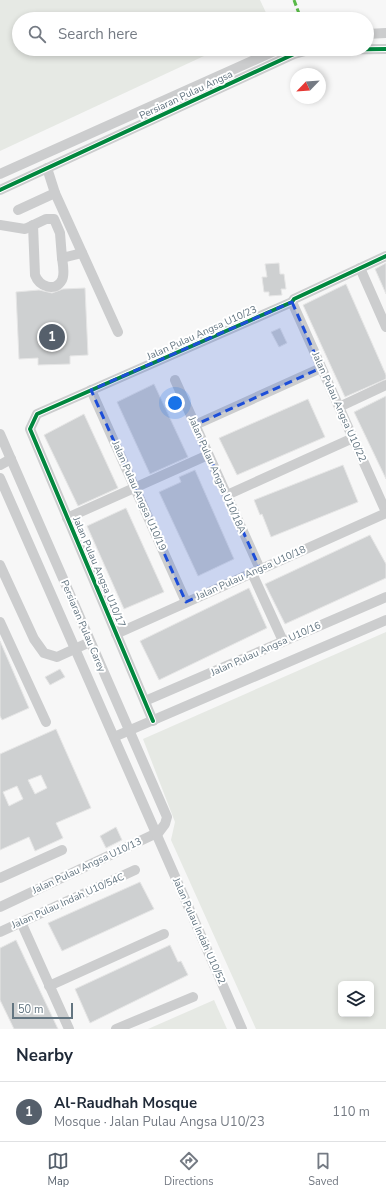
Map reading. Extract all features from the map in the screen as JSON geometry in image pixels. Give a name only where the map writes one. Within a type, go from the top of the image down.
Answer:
[{"type":"street","points":[[374,34],[386,33]]},
{"type":"street","name":"Persiaran Pulau Angsa","points":[[374,49],[386,49]]},
{"type":"street","name":"Persiaran Pulau Angsa","points":[[0,174],[263,56]]},
{"type":"street","name":"Persiaran Pulau Angsa","points":[[0,190],[290,56]]},
{"type":"street","points":[[46,168],[55,193],[118,332]]},
{"type":"street","points":[[18,210],[55,193]]},
{"type":"street","points":[[0,225],[20,229],[33,226],[46,219],[54,219],[60,232],[63,274],[62,281],[56,286],[45,287],[38,282],[35,275],[33,226]]},
{"type":"street","points":[[62,258],[82,253]]},
{"type":"street","name":"Jalan Pulau Angsa U10/23","points":[[30,429],[37,414],[292,302],[294,299],[386,256]]},
{"type":"street","points":[[360,268],[386,327]]},
{"type":"street","name":"Jalan Pulau Angsa U10/22","points":[[292,302],[386,512]]},
{"type":"street","points":[[195,425],[322,368]]},
{"type":"street","name":"Jalan Pulau Angsa U10/18A","points":[[175,380],[227,495],[283,641]]},
{"type":"street","points":[[339,407],[386,385]]},
{"type":"street","name":"Jalan Pulau Angsa U10/19","points":[[91,390],[186,602]]},
{"type":"street","name":"Jalan Pulau Angsa U10/17","points":[[30,429],[153,721]]},
{"type":"street","name":"Persiaran Pulau Carey","points":[[0,434],[166,817],[165,824],[156,833],[0,478]]},
{"type":"street","points":[[227,495],[353,438]]},
{"type":"street","points":[[67,518],[208,454]]},
{"type":"street","points":[[0,465],[12,459]]},
{"type":"street","name":"Jalan Pulau Angsa U10/18","points":[[116,634],[386,512]]},
{"type":"street","points":[[0,565],[5,588],[34,639],[44,653],[57,656],[90,642]]},
{"type":"street","name":"Jalan Pulau Angsa U10/16","points":[[145,702],[386,597]]},
{"type":"street","points":[[114,737],[386,620]]},
{"type":"street","points":[[0,622],[46,722]]},
{"type":"street","name":"Jalan Pulau Angsa U10/13","points":[[0,907],[156,833]]},
{"type":"street","name":"Jalan Pulau Indah U10/52","points":[[156,833],[242,1029]]},
{"type":"street","points":[[0,878],[62,850]]},
{"type":"street","name":"Jalan Pulau Indah U10/54C","points":[[0,932],[135,870]]},
{"type":"street","points":[[21,922],[68,1029]]},
{"type":"street","points":[[49,986],[164,934]]},
{"type":"street","points":[[116,1029],[192,997]]},
{"type":"highlighted area","points":[[292,302],[321,368],[195,425],[260,569],[186,602],[91,390]]},
{"type":"shaded area","points":[[0,0],[260,0],[266,12],[12,12],[12,56],[204,56],[0,151]]},
{"type":"shaded area","points":[[386,632],[386,1029],[256,1029],[171,840],[175,822],[143,739]]},
{"type":"shaded area","points":[[214,1000],[227,1029],[148,1029]]},
{"type":"building","points":[[279,263],[280,274],[284,274],[286,289],[281,289],[282,295],[269,296],[269,292],[264,292],[262,277],[267,277],[265,264]]},
{"type":"building","points":[[386,263],[386,294],[375,269]]},
{"type":"building","points":[[346,284],[386,375],[386,379],[345,397],[303,305]]},
{"type":"building","points":[[85,288],[88,355],[70,356],[70,364],[38,365],[38,358],[19,359],[16,292],[39,290],[52,293],[63,289]]},
{"type":"building","points":[[280,328],[287,343],[279,347],[271,332]]},
{"type":"building","points":[[154,384],[188,457],[150,474],[117,402]]},
{"type":"building","points":[[386,396],[386,479],[354,412]]},
{"type":"building","points":[[308,399],[325,437],[237,475],[219,438]]},
{"type":"building","points":[[84,414],[118,488],[78,506],[44,435]]},
{"type":"building","points":[[343,465],[358,502],[271,537],[262,514],[260,515],[254,500]]},
{"type":"building","points":[[195,470],[234,559],[198,576],[159,492],[181,482],[179,477]]},
{"type":"building","points":[[126,508],[164,592],[124,609],[87,526]]},
{"type":"building","points":[[370,535],[386,564],[386,578],[285,624],[265,584]]},
{"type":"building","points":[[249,588],[267,628],[159,680],[140,641]]},
{"type":"building","points":[[0,641],[29,708],[2,720],[0,716]]},
{"type":"building","points":[[60,669],[65,677],[50,685],[45,677]]},
{"type":"building","points":[[56,729],[91,808],[56,823],[63,838],[35,851],[29,837],[0,850],[0,754]],"holes":[[[41,775],[47,788],[35,794],[28,780]],[[17,786],[23,799],[9,806],[3,792]]]},
{"type":"building","points":[[116,827],[122,840],[106,848],[100,836]]},
{"type":"building","points":[[140,882],[154,909],[62,951],[48,923]]},
{"type":"building","points":[[16,940],[58,1029],[14,1029],[0,1000],[0,948]]},
{"type":"building","points":[[170,945],[178,962],[181,961],[188,975],[90,1023],[75,989]]},
{"type":"marked path","points":[[294,0],[298,12]]},
{"type":"cycle path","points":[[374,49],[386,49]]},
{"type":"cycle path","points":[[0,190],[290,56]]},
{"type":"cycle path","points":[[153,721],[30,429],[37,414],[292,302],[294,299],[386,256]]},
{"type":"place","name":"Al-Raudhah Mosque","points":[[52,337]]}]
